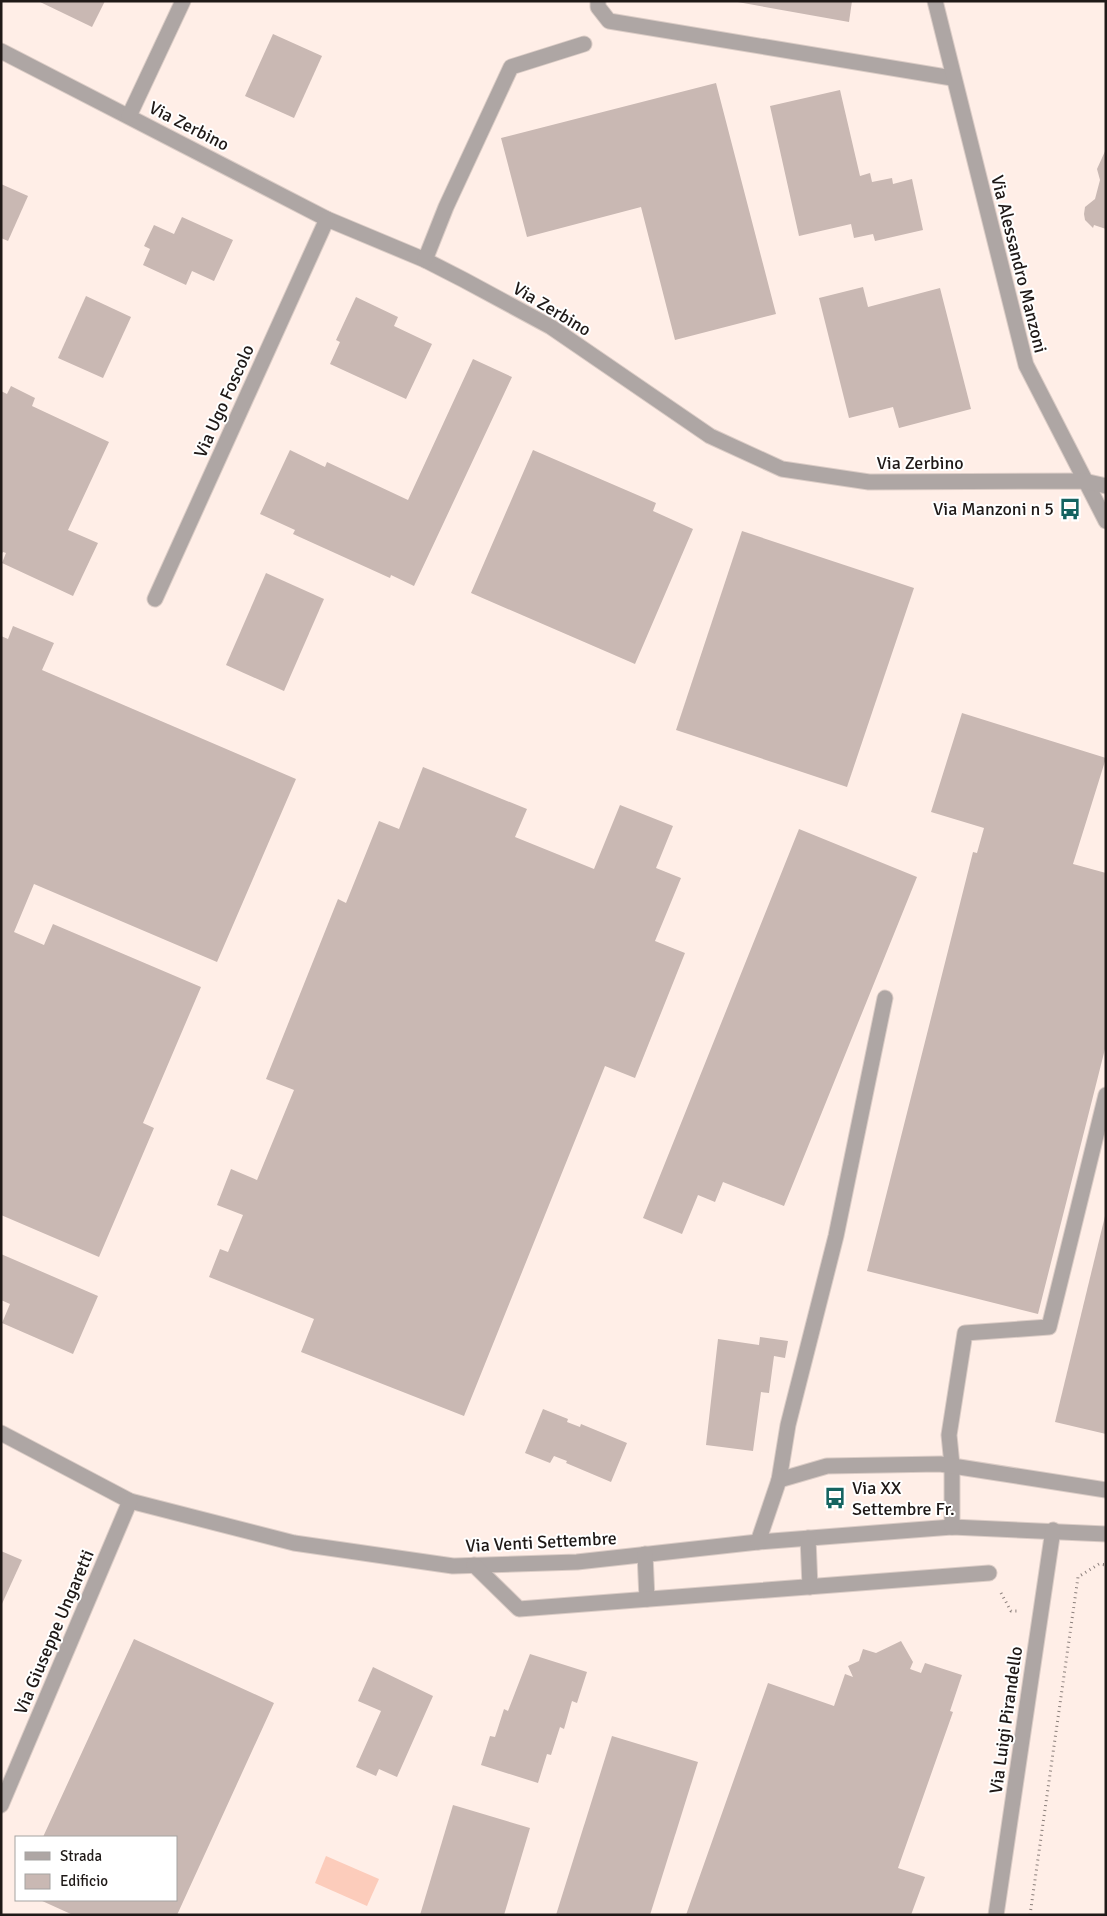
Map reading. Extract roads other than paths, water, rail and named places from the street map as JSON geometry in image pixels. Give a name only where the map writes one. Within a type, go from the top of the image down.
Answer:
[{"type":"street","points":[[128,116],[183,1]]},
{"type":"street","points":[[598,1],[598,7],[608,20],[952,78]]},
{"type":"street","name":"Via Alessandro Manzoni","points":[[935,1],[952,78],[1026,365],[1106,521]]},
{"type":"street","points":[[425,260],[446,207],[511,67],[584,44]]},
{"type":"street","name":"Via Zerbino","points":[[1,51],[327,219],[425,260],[551,327],[710,436],[782,469],[869,482],[1084,481],[1106,486]]},
{"type":"street","name":"Via Ugo Foscolo","points":[[155,599],[327,219]]},
{"type":"street","points":[[758,1542],[779,1480],[788,1425],[836,1236],[885,998]]},
{"type":"street","points":[[952,1527],[952,1465],[949,1435],[965,1333],[1050,1327],[1106,1095]]},
{"type":"street","name":"Via Venti Settembre","points":[[1,1433],[130,1501],[294,1543],[453,1566],[577,1562],[758,1542],[952,1527],[1053,1530],[1106,1534]]},
{"type":"street","points":[[779,1480],[827,1466],[952,1465],[1106,1490]]},
{"type":"street","name":"Via Giuseppe Ungaretti","points":[[1,1805],[130,1501]]},
{"type":"street","name":"Via Luigi Pirandello","points":[[996,1915],[1053,1530]]},
{"type":"street","points":[[808,1538],[810,1587]]},
{"type":"street","points":[[646,1554],[647,1599]]},
{"type":"street","points":[[474,1565],[519,1610],[989,1573]]},
{"type":"place","name":"Via Manzoni n 5","points":[[1070,509]]},
{"type":"place","name":"Via XX Settembre Fr.","points":[[835,1498]]}]
